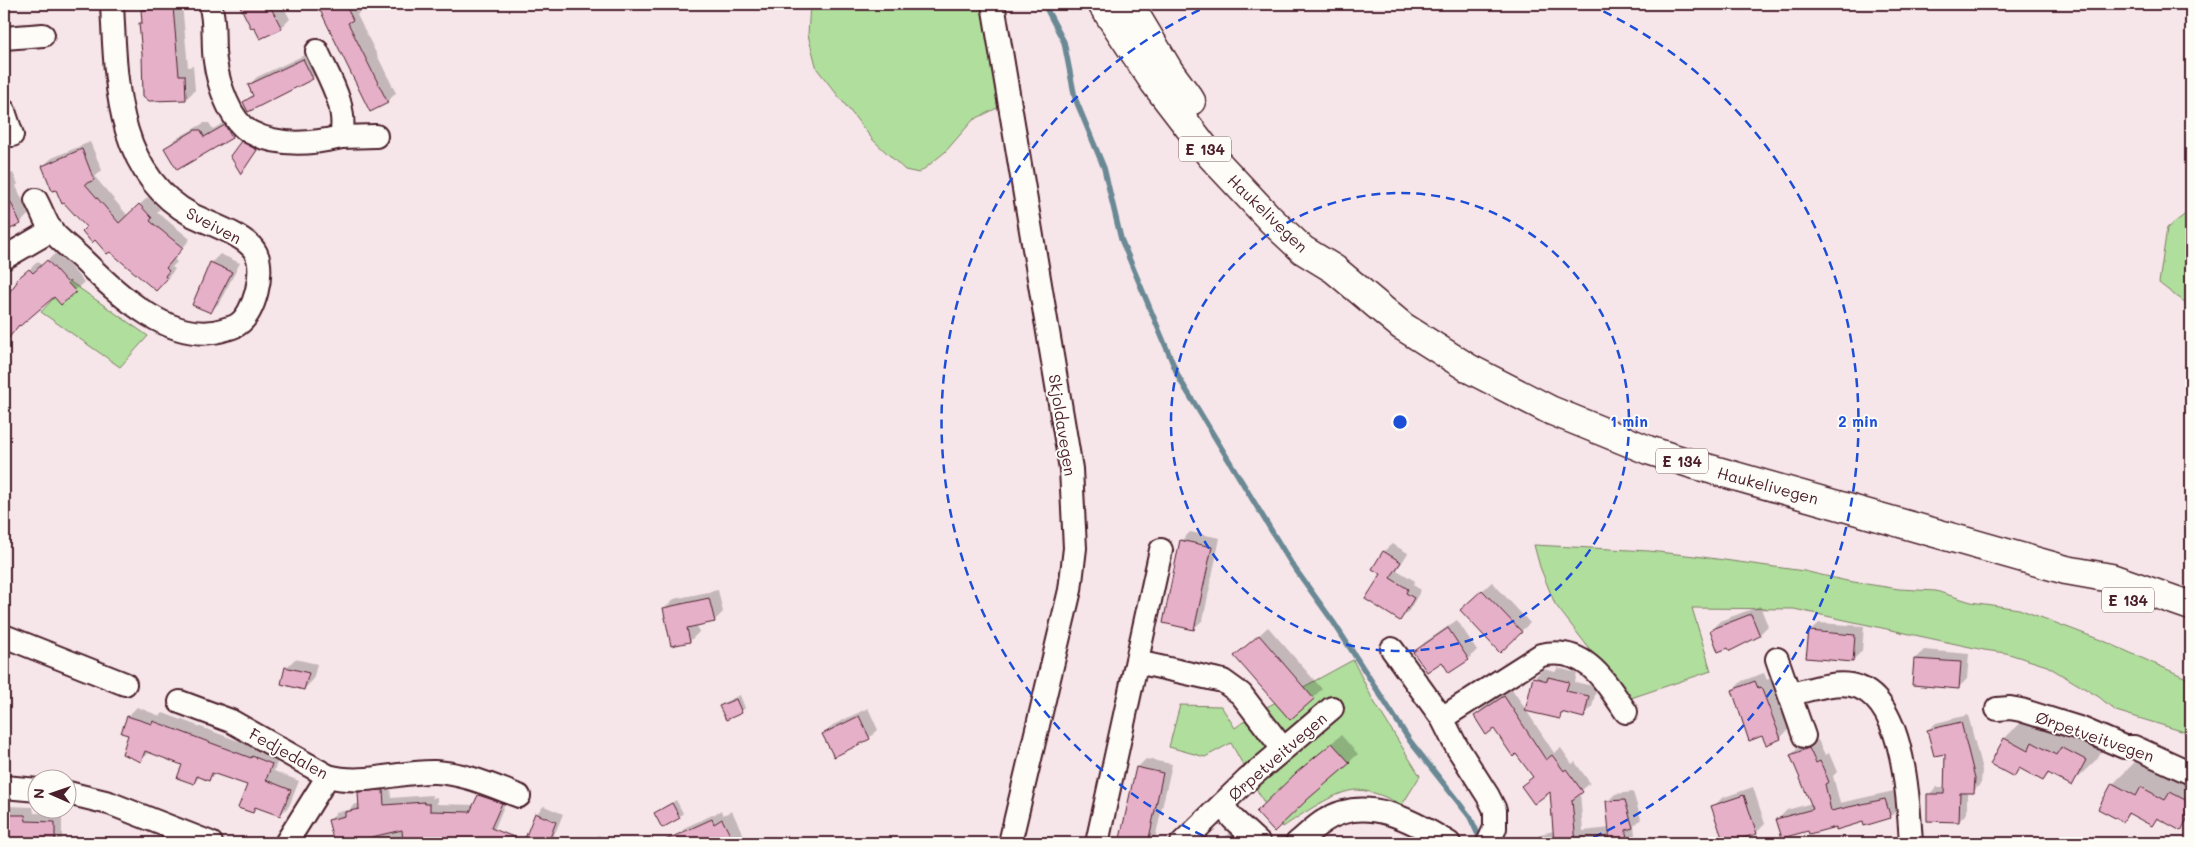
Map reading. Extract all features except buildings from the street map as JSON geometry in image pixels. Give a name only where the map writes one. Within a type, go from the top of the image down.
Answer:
[{"type":"highway","name":"Haukelivegen","points":[[1102,4],[1154,82],[1211,156],[1303,250],[1334,269],[1402,326],[1470,369],[1518,395],[1600,431],[1689,463],[2066,570],[2111,578],[2191,606]]},
{"type":"highway","name":"Haukelivegen","points":[[1129,4],[1169,71],[1224,146],[1276,206],[1311,239],[1334,269]]},
{"type":"highway","name":"Haukelivegen","points":[[2066,570],[2104,590],[2191,626]]},
{"type":"street","name":"Sveiven","points":[[36,200],[52,230],[130,303],[159,320],[184,330],[202,334],[238,325],[252,305],[258,282],[259,266],[256,252],[244,240],[190,214],[160,192],[142,167],[125,128],[116,85],[112,4]]},
{"type":"street","points":[[210,4],[215,61],[223,94],[236,119],[250,132],[292,144],[322,142],[341,137],[376,136]]},
{"type":"street","name":"Skjoldavegen","points":[[993,4],[1071,469],[1075,548],[1070,590],[1010,843]]},
{"type":"street","points":[[4,38],[44,35]]},
{"type":"street","points":[[316,51],[340,105],[344,124],[341,137]]},
{"type":"street","points":[[4,111],[12,135]]},
{"type":"street","points":[[4,258],[52,230]]},
{"type":"street","points":[[1097,843],[1161,550]]},
{"type":"street","points":[[4,636],[124,684]]},
{"type":"street","points":[[1392,649],[1442,718],[1455,744],[1495,810],[1494,828],[1488,843]]},
{"type":"street","points":[[1442,718],[1541,656],[1550,653],[1562,653],[1576,657],[1595,671],[1601,676],[1626,712]]},
{"type":"street","points":[[1777,659],[1791,694],[1804,736]]},
{"type":"street","points":[[1137,662],[1214,678],[1228,684],[1242,694],[1283,750]]},
{"type":"street","points":[[1791,694],[1836,684],[1850,685],[1866,690],[1878,700],[1888,714],[1901,757],[1906,789],[1910,843]]},
{"type":"street","name":"Fedjedalen","points":[[180,702],[231,721],[328,776],[342,780],[364,780],[432,772],[455,774],[519,796]]},
{"type":"street","name":"Ørpetveitvegen","points":[[1182,843],[1283,750],[1332,708]]},
{"type":"street","name":"Ørpetveitvegen","points":[[1997,709],[2016,709],[2082,729],[2124,747],[2134,747],[2191,773]]},
{"type":"street","points":[[286,843],[328,776]]},
{"type":"street","points":[[4,787],[28,789]]},
{"type":"street","points":[[78,795],[109,803],[211,843]]},
{"type":"street","name":"Ørpetveitvegen","points":[[1222,805],[1259,843]]},
{"type":"street","points":[[1297,843],[1324,820],[1353,810],[1367,809],[1383,811],[1398,816],[1448,843]]},
{"type":"green space","points":[[810,4],[989,4],[1007,103],[973,120],[945,152],[919,173],[905,170],[873,140],[817,69],[808,35]]},
{"type":"green space","points":[[2191,210],[2191,308],[2159,283],[2167,228]]},
{"type":"green space","points":[[69,281],[148,336],[120,367],[41,312]]},
{"type":"green space","points":[[1534,545],[1649,551],[1695,556],[1804,571],[1847,581],[1899,589],[1936,591],[1971,602],[2019,609],[2106,642],[2191,680],[2191,734],[2116,711],[2099,697],[2047,666],[2006,653],[1984,650],[1794,609],[1692,608],[1711,671],[1628,699],[1555,604],[1540,567]]},
{"type":"green space","points":[[1353,660],[1373,700],[1420,776],[1402,805],[1386,797],[1369,792],[1349,791],[1319,804],[1283,827],[1267,808],[1231,743],[1205,757],[1169,747],[1180,705],[1221,706],[1235,728],[1254,714]]},
{"type":"waterway","points":[[1044,4],[1064,42],[1075,98],[1104,168],[1121,239],[1179,378],[1291,563],[1334,623],[1410,741],[1470,817],[1482,843]]}]
